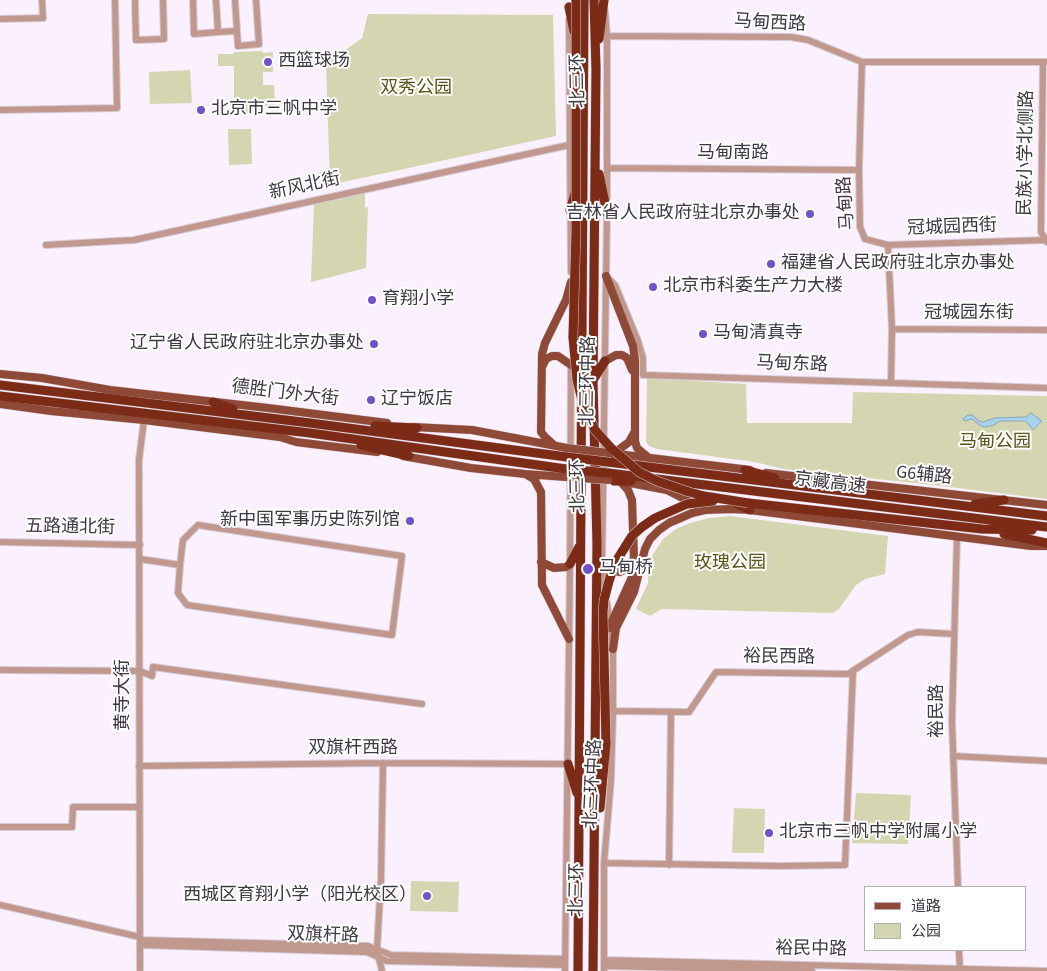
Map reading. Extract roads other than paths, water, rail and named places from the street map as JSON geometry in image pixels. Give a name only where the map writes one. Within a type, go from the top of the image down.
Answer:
[{"type":"highway","points":[[576,0],[576,232],[573,337],[577,380],[583,404],[596,430],[611,448],[640,472],[657,481],[689,492],[749,506]]},
{"type":"highway","name":"北三环","points":[[578,971],[584,0]]},
{"type":"highway","name":"北三环","points":[[593,971],[597,544],[593,380],[596,70],[594,0]]},
{"type":"highway","points":[[596,70],[604,0]]},
{"type":"highway","points":[[569,4],[584,77]]},
{"type":"highway","points":[[595,156],[607,214]]},
{"type":"highway","points":[[570,210],[583,167]]},
{"type":"highway","points":[[593,380],[605,361]]},
{"type":"highway","points":[[571,365],[581,384]]},
{"type":"highway","points":[[0,380],[25,388]]},
{"type":"highway","name":"德胜门外大街","points":[[0,385],[567,452]]},
{"type":"highway","name":"德胜门外大街","points":[[0,398],[25,399],[310,433],[566,473]]},
{"type":"highway","points":[[213,402],[250,415]]},
{"type":"highway","points":[[310,423],[417,428]]},
{"type":"highway","points":[[310,433],[409,456]]},
{"type":"highway","points":[[567,452],[610,456]]},
{"type":"highway","name":"京藏高速","points":[[610,456],[801,486],[1047,516]]},
{"type":"highway","points":[[745,470],[801,486]]},
{"type":"highway","points":[[566,473],[613,479]]},
{"type":"highway","name":"京藏高速","points":[[613,479],[684,483],[1047,529]]},
{"type":"highway","points":[[700,485],[749,506]]},
{"type":"highway","points":[[965,505],[1004,500]]},
{"type":"highway","points":[[595,861],[606,743],[604,600],[609,581],[624,548],[642,526],[687,504],[708,501],[982,529],[1047,529]]},
{"type":"highway","points":[[982,529],[1047,544]]},
{"type":"highway","points":[[570,564],[580,544]]},
{"type":"highway","points":[[597,544],[602,565]]},
{"type":"highway","points":[[568,764],[579,800]]},
{"type":"main road","points":[[606,276],[633,346],[635,360],[634,433],[637,448],[649,458]]},
{"type":"main road","points":[[556,446],[545,437],[540,421],[542,354],[545,343],[566,300],[571,282]]},
{"type":"main road","points":[[605,361],[616,355],[628,358],[635,382]]},
{"type":"main road","points":[[542,366],[552,356],[558,356],[571,365]]},
{"type":"main road","name":"德胜门外大街","points":[[0,374],[42,378],[110,390],[277,409],[417,428],[472,430],[556,446],[567,452]]},
{"type":"main road","points":[[0,404],[280,437],[296,442],[409,456],[472,468],[553,476],[566,473]]},
{"type":"main road","points":[[519,439],[532,436],[537,432],[540,421]]},
{"type":"main road","points":[[610,456],[629,442],[634,433]]},
{"type":"main road","name":"G6辅路","points":[[610,456],[649,458],[1047,505]]},
{"type":"main road","points":[[525,474],[534,480],[541,492]]},
{"type":"main road","points":[[553,476],[545,483],[541,492],[542,585],[570,639]]},
{"type":"main road","points":[[613,479],[667,490],[704,510]]},
{"type":"main road","points":[[610,628],[633,575],[634,559],[632,500],[628,490],[613,479]]},
{"type":"main road","points":[[632,500],[642,485]]},
{"type":"main road","points":[[613,649],[616,628],[634,592],[645,550],[650,539],[658,530],[669,523],[686,515],[704,510],[749,506],[1031,546],[1047,544]]},
{"type":"main road","points":[[602,565],[608,570],[620,572],[626,569],[634,559]]},
{"type":"main road","points":[[541,562],[554,568],[566,567],[570,564]]},
{"type":"street","points":[[0,19],[43,18],[42,0]]},
{"type":"street","points":[[0,110],[117,108],[115,0]]},
{"type":"street","points":[[135,0],[136,40],[164,39],[163,0]]},
{"type":"street","points":[[193,0],[194,34],[237,31]]},
{"type":"street","points":[[216,0],[218,32]]},
{"type":"street","points":[[235,0],[238,46],[259,44],[256,0]]},
{"type":"street","name":"北三环中路","points":[[604,0],[607,36],[607,214],[602,565],[613,649],[611,780],[604,863],[604,966]]},
{"type":"street","name":"北三环中路","points":[[565,965],[570,639],[571,282],[569,4]]},
{"type":"street","name":"马甸西路","points":[[607,36],[791,37],[808,40],[862,62],[1045,62]]},
{"type":"street","name":"马甸路","points":[[862,62],[859,170],[860,227],[865,239],[888,245]]},
{"type":"street","name":"民族小学北侧路","points":[[1045,62],[1041,231],[1047,241]]},
{"type":"street","name":"新风北街","points":[[46,244],[134,240],[569,145]]},
{"type":"street","name":"马甸南路","points":[[607,168],[859,170]]},
{"type":"street","name":"冠城园西街","points":[[888,245],[1047,241]]},
{"type":"street","points":[[888,245],[892,329],[891,383]]},
{"type":"street","name":"马甸东路","points":[[606,276],[616,285],[638,340],[643,358],[643,375],[1047,388]]},
{"type":"street","name":"冠城园东街","points":[[892,329],[1047,330]]},
{"type":"street","name":"黄寺大街","points":[[140,971],[138,807],[140,671],[139,460],[144,420]]},
{"type":"street","points":[[198,525],[402,556],[392,634],[187,605],[178,593],[180,565],[183,540],[198,525]]},
{"type":"street","name":"裕民路","points":[[957,536],[952,721],[958,886]]},
{"type":"street","name":"五路通北街","points":[[0,542],[140,545]]},
{"type":"street","points":[[140,559],[180,565]]},
{"type":"street","name":"裕民西路","points":[[613,711],[689,712],[716,672],[848,674],[908,636],[918,632],[954,634]]},
{"type":"street","points":[[0,670],[140,671],[152,676],[153,667],[422,704]]},
{"type":"street","points":[[604,863],[845,865],[853,671]]},
{"type":"street","points":[[669,865],[671,712]]},
{"type":"street","points":[[953,756],[1047,761]]},
{"type":"street","points":[[382,971],[378,953],[383,763]]},
{"type":"street","name":"双旗杆西路","points":[[139,766],[383,763],[568,764]]},
{"type":"street","points":[[0,827],[72,827],[73,807],[138,807]]},
{"type":"street","points":[[0,905],[140,941],[368,946],[378,953],[391,955],[565,965]]},
{"type":"street","points":[[959,951],[960,970]]},
{"type":"street","name":"裕民中路","points":[[604,966],[1047,971]]},
{"type":"street","name":"裕民中路","points":[[604,966],[812,971]]},
{"type":"water","points":[[1031,413],[1042,421],[1033,430],[1026,421],[1000,421],[985,427],[972,419],[964,421],[963,419],[968,415],[972,415],[983,422],[995,418],[1026,417]]},
{"type":"place","name":"西篮球场","points":[[268,62]]},
{"type":"place","name":"北京市三帆中学","points":[[201,110]]},
{"type":"place","name":"吉林省人民政府驻北京办事处","points":[[810,214]]},
{"type":"place","name":"福建省人民政府驻北京办事处","points":[[771,264]]},
{"type":"place","name":"北京市科委生产力大楼","points":[[653,287]]},
{"type":"place","name":"育翔小学","points":[[372,300]]},
{"type":"place","name":"马甸清真寺","points":[[703,334]]},
{"type":"place","name":"辽宁省人民政府驻北京办事处","points":[[374,344]]},
{"type":"place","name":"辽宁饭店","points":[[371,400]]},
{"type":"place","name":"新中国军事历史陈列馆","points":[[410,521]]},
{"type":"place","name":"马甸桥","points":[[588,569]]},
{"type":"place","name":"北京市三帆中学附属小学","points":[[769,833]]},
{"type":"place","name":"西城区育翔小学（阳光校区）","points":[[427,896]]},
{"type":"park label","name":"双秀公园","points":[[416,89]]},
{"type":"park label","name":"马甸公园","points":[[995,443]]},
{"type":"park label","name":"玫瑰公园","points":[[730,564]]}]
